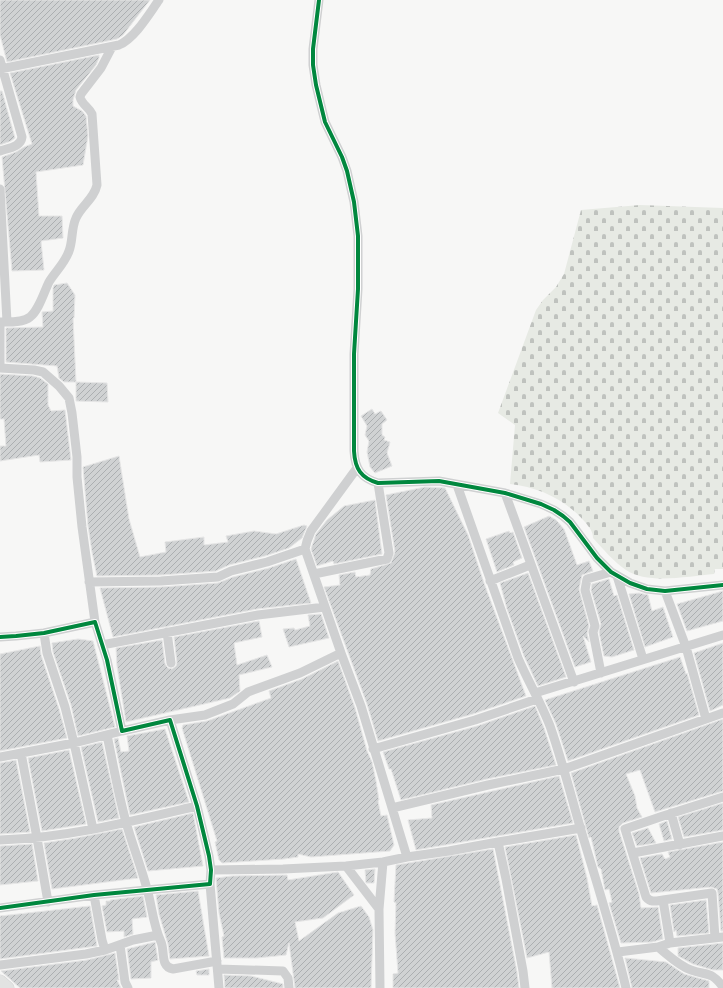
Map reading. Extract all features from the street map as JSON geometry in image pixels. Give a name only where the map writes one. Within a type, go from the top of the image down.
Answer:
[{"type":"main road","points":[[0,981],[8,988]]},
{"type":"street","points":[[0,152],[18,145],[22,140],[1,66],[112,48],[125,42],[159,0]]},
{"type":"street","points":[[319,0],[313,65],[316,85],[325,122],[347,171],[354,202],[358,236],[358,283],[353,393],[354,461],[357,468],[364,477],[378,483],[432,481],[505,493],[541,504],[554,510],[570,522],[598,558],[614,574],[639,587],[665,591],[723,585]]},
{"type":"street","points":[[3,322],[23,320],[30,317],[35,310],[49,281],[69,253],[72,229],[79,212],[96,190],[97,185],[92,114],[83,104],[80,97],[101,68],[112,48]]},
{"type":"street","points":[[0,189],[3,288],[3,322],[0,368],[43,372],[59,386],[69,398],[76,445],[77,477],[95,622],[107,660],[122,731]]},
{"type":"street","points":[[357,468],[312,531],[305,549],[341,654],[361,706],[373,749],[408,857]]},
{"type":"street","points":[[314,574],[387,559],[389,553],[378,483]]},
{"type":"street","points":[[457,485],[518,658],[546,716],[564,769],[618,952],[626,988]]},
{"type":"street","points":[[505,493],[530,565],[574,682]]},
{"type":"street","points":[[89,582],[162,581],[218,578],[232,571],[267,562],[305,549]]},
{"type":"street","points":[[490,581],[530,565]]},
{"type":"street","points":[[614,574],[643,659]]},
{"type":"street","points":[[601,673],[593,632],[595,626],[585,590],[587,579],[614,574]]},
{"type":"street","points":[[665,591],[686,647],[706,719]]},
{"type":"street","points":[[102,645],[258,615],[325,607]]},
{"type":"street","points":[[0,636],[16,636],[44,632],[95,622]]},
{"type":"street","points":[[44,632],[47,653],[65,707],[74,743],[93,829]]},
{"type":"street","points":[[167,632],[171,663]]},
{"type":"street","points":[[373,749],[475,720],[574,682],[723,635]]},
{"type":"street","points":[[0,757],[74,743],[170,720],[205,715],[233,704],[248,692],[300,673],[341,654]]},
{"type":"street","points":[[392,808],[488,785],[564,769],[723,713]]},
{"type":"street","points":[[170,720],[198,806],[212,870],[210,884],[219,988]]},
{"type":"street","points":[[107,735],[117,787],[126,822],[148,889],[158,936],[162,945],[165,964],[170,969],[174,970],[217,965],[283,970],[288,978],[289,988]]},
{"type":"street","points":[[21,753],[48,902]]},
{"type":"street","points":[[618,952],[658,947],[670,943],[719,938],[712,893],[653,902],[646,897],[626,830],[671,813],[723,798]]},
{"type":"street","points":[[0,840],[37,838],[93,829],[198,806]]},
{"type":"street","points":[[671,813],[680,845]]},
{"type":"street","points":[[212,870],[282,869],[346,866],[383,862],[581,828]]},
{"type":"street","points":[[633,853],[723,836]]},
{"type":"street","points":[[498,842],[523,971],[524,988]]},
{"type":"street","points":[[380,988],[379,909],[383,862]]},
{"type":"street","points":[[346,866],[379,909]]},
{"type":"street","points":[[0,908],[94,895],[210,884]]},
{"type":"street","points":[[94,895],[105,950]]},
{"type":"street","points":[[663,900],[670,943]]},
{"type":"street","points":[[0,964],[86,954],[105,950],[133,940],[158,936]]},
{"type":"street","points":[[120,945],[125,982],[128,988]]},
{"type":"street","points":[[658,947],[692,970],[717,978],[723,987]]},
{"type":"green space","points":[[640,205],[723,208],[723,569],[715,569],[714,574],[681,578],[657,578],[635,575],[622,567],[609,555],[593,538],[592,531],[578,514],[561,501],[531,488],[510,484],[515,425],[498,413],[536,310],[543,300],[556,287],[564,274],[581,210]]},
{"type":"building","points":[[0,0],[150,0],[123,35],[117,39],[7,62],[0,35]]},
{"type":"building","points":[[99,55],[96,65],[76,90],[73,100],[73,106],[82,111],[86,116],[88,136],[83,165],[36,172],[39,216],[62,216],[63,238],[41,241],[44,270],[12,271],[2,157],[32,144],[10,73]]},
{"type":"building","points":[[0,91],[2,91],[15,138],[0,145]]},
{"type":"building","points":[[67,283],[75,295],[73,318],[76,382],[64,382],[59,378],[57,366],[6,362],[6,328],[43,327],[42,312],[53,311],[54,285]]},
{"type":"building","points":[[0,374],[33,376],[40,378],[48,384],[48,405],[51,411],[65,410],[71,460],[40,462],[39,455],[0,461],[0,446],[6,446],[4,419],[0,419]]},
{"type":"building","points":[[76,382],[107,383],[108,402],[76,401]]},
{"type":"building","points":[[372,409],[375,414],[381,411],[387,420],[382,424],[382,435],[385,437],[384,440],[390,442],[387,453],[392,466],[375,473],[370,467],[367,452],[369,441],[365,435],[367,426],[361,416]]},
{"type":"building","points":[[119,456],[129,519],[140,557],[166,552],[165,542],[204,537],[204,545],[228,542],[226,536],[254,531],[276,534],[304,525],[307,526],[302,538],[289,548],[229,565],[216,571],[161,575],[97,576],[88,526],[83,467]]},
{"type":"building","points":[[425,487],[445,488],[468,535],[484,583],[526,696],[473,714],[378,741],[367,704],[324,587],[340,585],[339,575],[355,572],[356,577],[370,575],[371,569],[391,563],[395,552],[386,495]]},
{"type":"building","points":[[375,500],[382,554],[334,564],[333,561],[317,566],[311,549],[316,534],[327,520],[344,506]]},
{"type":"building","points":[[549,516],[556,520],[564,529],[577,565],[589,561],[593,571],[582,575],[579,589],[589,626],[587,633],[589,642],[583,636],[591,662],[575,667],[524,527]]},
{"type":"building","points":[[509,531],[510,533],[513,532],[522,558],[513,562],[514,565],[497,572],[486,539]]},
{"type":"building","points":[[296,559],[311,603],[257,609],[113,637],[100,588],[161,587],[218,583],[233,577],[269,568]]},
{"type":"building","points":[[528,573],[566,677],[538,686],[524,656],[507,609],[500,583]]},
{"type":"building","points":[[609,579],[614,596],[617,595],[634,650],[612,657],[604,656],[599,632],[601,624],[591,590],[592,584]]},
{"type":"building","points":[[723,591],[723,621],[687,631],[677,604]]},
{"type":"building","points":[[639,593],[648,595],[652,611],[663,607],[673,637],[645,647],[629,594]]},
{"type":"building","points":[[321,614],[329,638],[289,647],[283,629],[294,628],[295,630],[310,626],[308,615]]},
{"type":"building","points":[[259,621],[262,637],[234,643],[237,665],[267,655],[272,667],[239,675],[240,691],[230,698],[126,722],[117,666],[116,648],[162,640],[165,664],[168,668],[172,669],[177,663],[174,637]]},
{"type":"building","points":[[78,639],[93,641],[115,727],[78,736],[71,705],[53,652],[52,643]]},
{"type":"building","points":[[723,643],[723,705],[710,711],[694,653]]},
{"type":"building","points":[[40,646],[41,655],[67,738],[0,751],[0,654]]},
{"type":"building","points":[[680,657],[686,674],[687,673],[699,715],[568,761],[556,724],[545,700]]},
{"type":"building","points":[[338,661],[355,708],[367,751],[372,762],[381,816],[387,815],[394,845],[390,851],[311,857],[298,854],[298,857],[284,859],[222,863],[219,860],[215,842],[217,841],[182,728],[183,725],[207,721],[271,698],[269,691],[302,679]]},
{"type":"building","points":[[535,706],[556,765],[487,779],[401,800],[391,769],[389,769],[383,752],[477,726]]},
{"type":"building","points":[[723,719],[723,791],[655,812],[640,770],[626,774],[635,796],[637,808],[642,817],[623,823],[619,827],[619,831],[639,894],[641,908],[658,907],[663,939],[652,942],[621,943],[609,903],[612,902],[609,889],[605,890],[601,869],[598,867],[591,837],[589,838],[571,773]]},
{"type":"building","points":[[165,729],[189,802],[130,815],[114,739],[118,738],[121,752],[129,751],[127,736]]},
{"type":"building","points":[[102,742],[119,818],[98,822],[81,747]]},
{"type":"building","points":[[69,750],[86,824],[42,831],[28,758]]},
{"type":"building","points":[[16,760],[30,832],[0,834],[0,763]]},
{"type":"building","points":[[559,776],[573,823],[416,850],[408,820],[432,818],[431,805]]},
{"type":"building","points":[[723,803],[723,830],[684,837],[678,817]]},
{"type":"building","points":[[193,813],[203,866],[148,871],[134,827]]},
{"type":"building","points":[[667,821],[672,839],[664,841],[659,824]]},
{"type":"building","points":[[648,828],[656,843],[637,846],[632,833]]},
{"type":"building","points":[[122,829],[138,878],[52,889],[44,843]]},
{"type":"building","points":[[576,835],[587,878],[592,906],[597,905],[620,988],[552,988],[549,952],[527,958],[505,847]]},
{"type":"building","points":[[723,842],[723,931],[721,931],[717,889],[711,887],[651,893],[640,858],[662,854],[665,859],[670,857],[668,852]]},
{"type":"building","points":[[32,844],[38,881],[0,885],[0,846]]},
{"type":"building","points":[[493,849],[519,988],[393,988],[393,974],[398,973],[395,933],[396,903],[394,902],[396,865]]},
{"type":"building","points":[[375,869],[374,883],[366,883],[365,870]]},
{"type":"building","points":[[338,872],[354,895],[323,918],[295,922],[299,941],[338,913],[361,906],[369,917],[373,930],[371,988],[295,988],[289,943],[286,955],[257,958],[224,958],[222,937],[224,936],[219,913],[216,878],[232,876],[287,875],[288,880]]},
{"type":"building","points":[[198,891],[209,956],[170,959],[168,944],[159,914],[156,895]]},
{"type":"building","points":[[143,896],[147,917],[132,919],[133,934],[124,937],[124,931],[107,932],[102,906],[106,905],[106,901]]},
{"type":"building","points":[[706,900],[709,933],[677,936],[676,930],[674,932],[670,905]]},
{"type":"building","points":[[90,906],[97,946],[0,959],[0,916]]},
{"type":"building","points":[[155,942],[158,960],[151,962],[151,978],[131,979],[127,949]]},
{"type":"building","points":[[723,943],[723,970],[713,970],[693,964],[678,956],[678,948]]},
{"type":"building","points":[[115,953],[119,980],[117,980],[121,988],[20,988],[1,971],[87,960]]},
{"type":"building","points":[[625,958],[666,962],[684,974],[709,981],[709,988],[632,988]]},
{"type":"building","points":[[209,969],[209,975],[197,975],[196,971]]},
{"type":"building","points":[[224,975],[251,976],[283,984],[283,988],[225,988]]},
{"type":"cycle path","points":[[319,0],[313,49],[313,65],[316,85],[325,122],[347,171],[354,202],[358,236],[358,289],[354,354],[354,451],[356,463],[360,472],[367,478],[378,483],[439,481],[505,493],[541,504],[554,510],[570,522],[597,558],[611,572],[630,583],[647,589],[665,591],[723,585]]},
{"type":"cycle path","points":[[0,637],[44,633],[95,622],[107,660],[122,731],[170,720],[197,806],[211,870],[210,884],[94,895],[0,908]]}]
